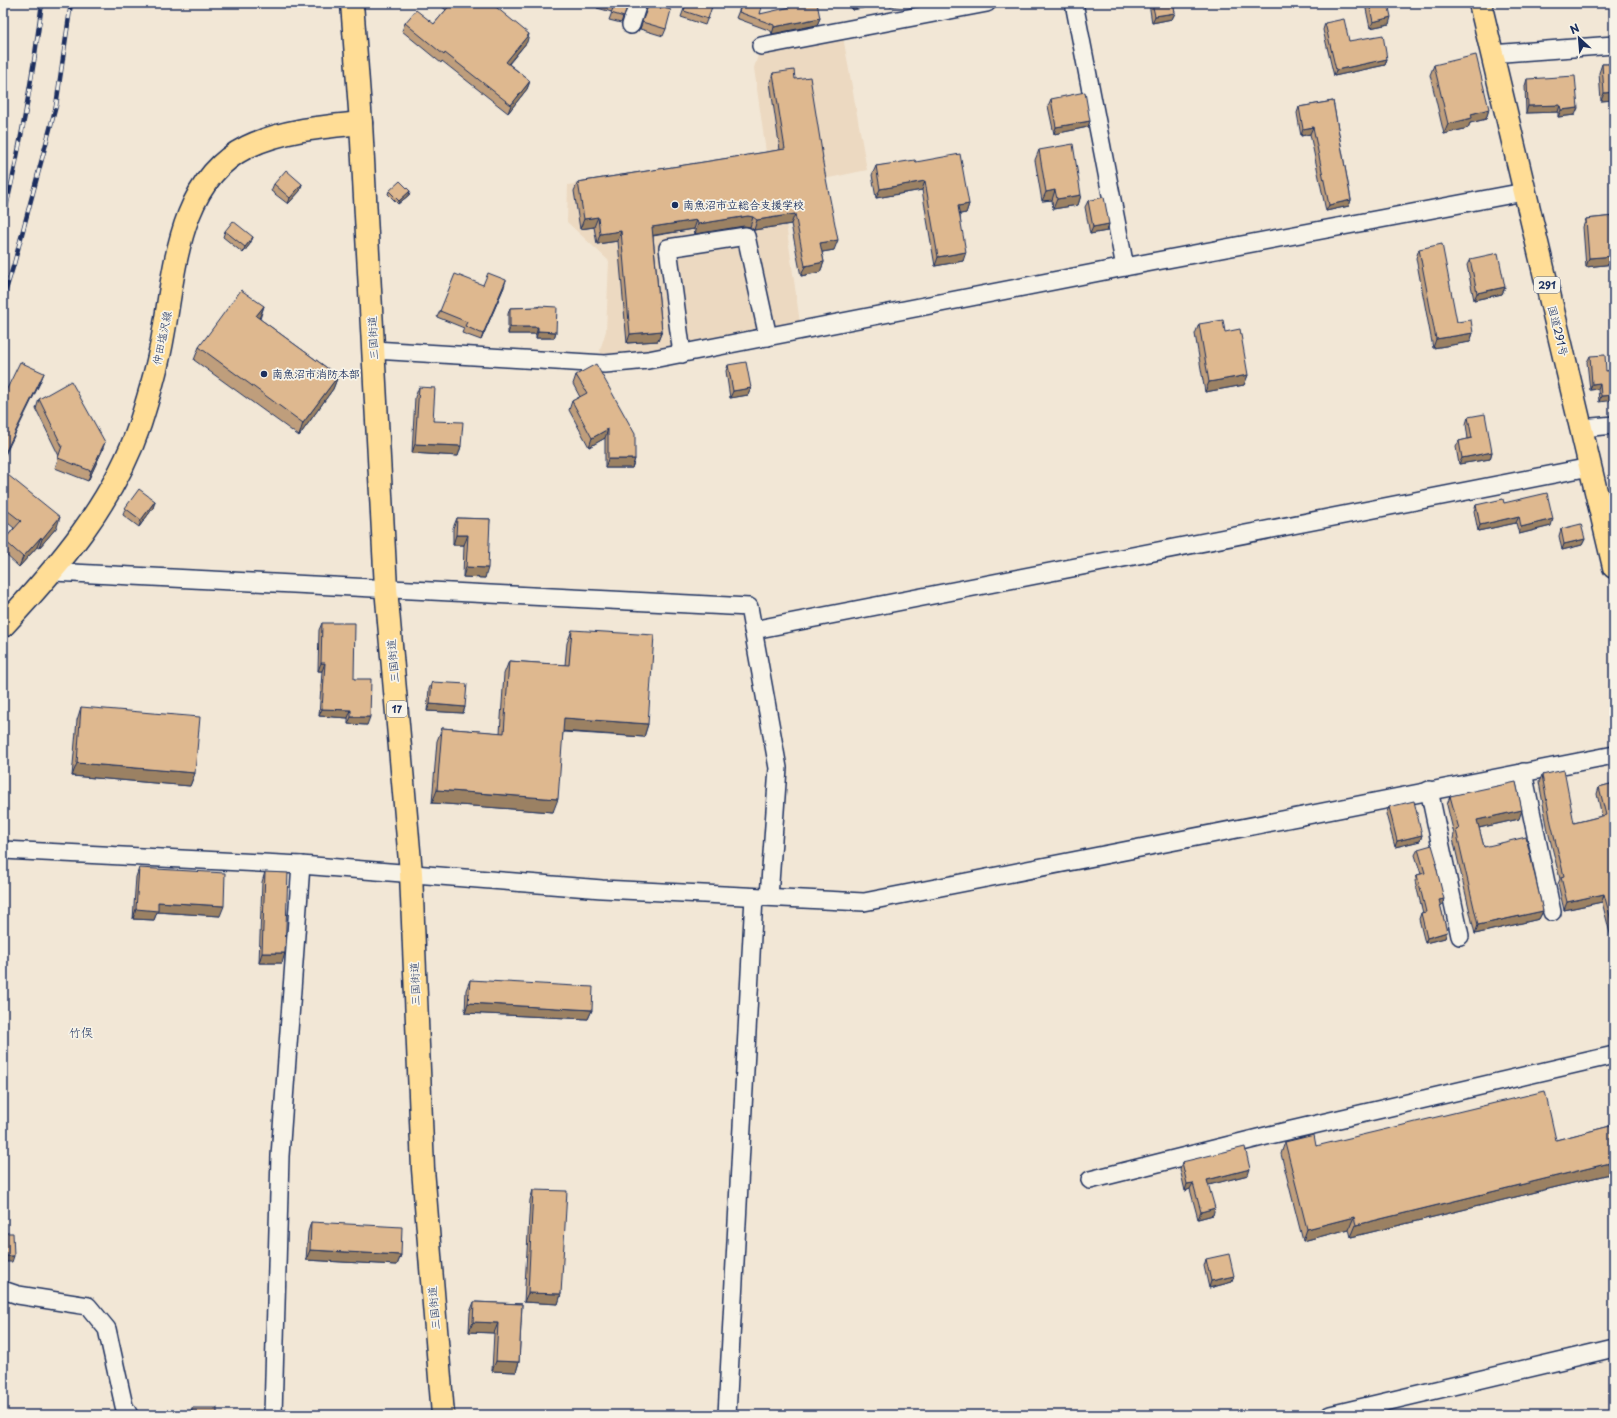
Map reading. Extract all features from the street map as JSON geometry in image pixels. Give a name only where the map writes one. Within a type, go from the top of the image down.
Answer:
[{"type":"main road","name":"国道291号","points":[[1480,3],[1614,567]]},
{"type":"main road","name":"三国街道","points":[[355,8],[386,588],[410,873],[423,1168],[443,1415]]},
{"type":"main road","name":"仲田塩沢線","points":[[3,626],[53,572],[90,522],[120,470],[139,426],[163,339],[182,235],[191,208],[204,183],[224,163],[245,148],[268,138],[297,130],[361,123]]},
{"type":"street","points":[[631,25],[638,3]]},
{"type":"street","points":[[762,46],[987,3]]},
{"type":"street","points":[[1074,3],[1125,267]]},
{"type":"street","points":[[1491,54],[1614,45]]},
{"type":"street","points":[[374,350],[605,364],[648,360],[1125,267],[1524,192]]},
{"type":"street","points":[[682,354],[668,248],[746,236],[768,337]]},
{"type":"street","points":[[1582,428],[1614,425]]},
{"type":"street","points":[[753,630],[1590,467]]},
{"type":"street","points":[[53,572],[749,607],[778,768],[761,897],[727,1415]]},
{"type":"street","points":[[3,850],[301,865],[602,889],[864,902],[1614,754]]},
{"type":"street","points":[[1522,772],[1552,912]]},
{"type":"street","points":[[1429,790],[1460,936]]},
{"type":"street","points":[[273,1415],[280,1156],[301,865]]},
{"type":"street","points":[[1090,1180],[1270,1135],[1614,1055]]},
{"type":"street","points":[[3,1290],[18,1295],[88,1306],[107,1329],[124,1406],[128,1415]]},
{"type":"street","points":[[1330,1415],[1614,1348]]},
{"type":"shaded area","name":"南魚沼市立総合支援学校","points":[[842,31],[867,170],[781,188],[801,330],[605,364],[600,350],[606,331],[609,261],[567,222],[568,185],[766,152],[754,68],[761,46]]},
{"type":"building","points":[[449,3],[491,3],[529,34],[506,62],[530,81],[511,105],[445,53],[444,55],[405,23],[416,10],[434,24],[451,4]]},
{"type":"building","points":[[604,3],[628,3],[624,17],[611,13],[614,6]]},
{"type":"building","points":[[686,3],[713,3],[708,19],[684,11]]},
{"type":"building","points":[[742,3],[763,3],[760,14],[808,3],[817,3],[820,18],[774,27],[774,25],[739,12]]},
{"type":"building","points":[[1152,3],[1173,3],[1175,13],[1155,16]]},
{"type":"building","points":[[1369,3],[1388,3],[1391,17],[1373,22]]},
{"type":"building","points":[[649,4],[671,10],[666,29],[642,22]]},
{"type":"building","points":[[1344,19],[1349,41],[1383,35],[1387,59],[1336,70],[1325,23]]},
{"type":"building","points":[[1476,55],[1489,109],[1471,114],[1472,118],[1448,124],[1434,65]]},
{"type":"building","points":[[1602,64],[1614,64],[1614,92],[1604,93]]},
{"type":"building","points":[[794,70],[795,79],[810,77],[822,158],[838,240],[820,243],[824,262],[805,266],[795,214],[757,220],[748,216],[698,224],[697,220],[652,227],[662,331],[630,334],[621,231],[600,234],[598,217],[584,219],[578,182],[785,149],[773,73]]},
{"type":"building","points":[[1575,76],[1578,108],[1561,110],[1560,105],[1528,106],[1527,79]]},
{"type":"building","points":[[1085,92],[1090,121],[1056,127],[1051,99]]},
{"type":"building","points":[[1333,101],[1351,200],[1329,205],[1313,127],[1303,129],[1299,107]]},
{"type":"building","points":[[1073,144],[1081,195],[1057,199],[1055,190],[1046,192],[1039,150]]},
{"type":"building","points":[[960,154],[969,204],[958,206],[966,252],[938,257],[925,181],[880,189],[876,166],[915,160],[916,162]]},
{"type":"building","points":[[286,170],[302,184],[290,198],[274,184]]},
{"type":"building","points":[[400,181],[410,191],[399,201],[389,191]]},
{"type":"building","points":[[1104,197],[1109,224],[1093,227],[1088,201]]},
{"type":"building","points":[[1614,216],[1614,256],[1589,258],[1586,219]]},
{"type":"building","points":[[233,221],[253,237],[245,247],[225,231]]},
{"type":"building","points":[[1442,244],[1457,322],[1471,320],[1473,333],[1436,339],[1419,249]]},
{"type":"building","points":[[1498,253],[1505,287],[1477,293],[1470,259]]},
{"type":"building","points":[[488,273],[506,280],[483,334],[465,326],[467,322],[440,311],[455,274],[483,285]]},
{"type":"building","name":"南魚沼市消防本部","points":[[241,290],[264,306],[256,316],[338,376],[303,423],[199,347]]},
{"type":"building","points":[[539,306],[557,307],[556,332],[538,331],[538,327],[510,327],[510,308]]},
{"type":"building","points":[[1223,320],[1225,332],[1240,329],[1248,375],[1209,382],[1199,324]]},
{"type":"building","points":[[1605,355],[1606,371],[1614,370],[1614,395],[1601,396],[1600,383],[1592,384],[1590,356]]},
{"type":"building","points":[[20,362],[44,373],[3,457],[3,397]]},
{"type":"building","points":[[746,362],[751,388],[733,391],[728,365]]},
{"type":"building","points":[[596,364],[635,434],[635,459],[608,459],[608,429],[592,438],[572,401],[587,393],[576,375]]},
{"type":"building","points":[[71,381],[105,442],[91,471],[58,458],[62,446],[39,399]]},
{"type":"building","points":[[419,387],[435,388],[433,421],[463,422],[461,446],[415,444]]},
{"type":"building","points":[[1485,414],[1492,452],[1462,458],[1459,441],[1472,438],[1468,417]]},
{"type":"building","points":[[3,471],[60,517],[42,539],[41,537],[23,557],[4,540],[21,521],[3,507]]},
{"type":"building","points":[[139,489],[155,501],[141,520],[125,508]]},
{"type":"building","points":[[1547,493],[1553,519],[1521,527],[1519,516],[1480,525],[1476,505],[1503,499],[1504,503]]},
{"type":"building","points":[[457,518],[490,519],[488,568],[466,567],[468,535],[456,535]]},
{"type":"building","points":[[1581,524],[1585,539],[1564,544],[1561,529]]},
{"type":"building","points":[[322,623],[355,623],[354,679],[371,679],[370,717],[351,717],[351,710],[322,709],[325,663],[321,663]]},
{"type":"building","points":[[572,630],[654,635],[648,724],[564,718],[558,799],[437,790],[442,728],[504,733],[509,661],[569,665]]},
{"type":"building","points":[[432,682],[467,684],[465,707],[430,704]]},
{"type":"building","points":[[81,707],[200,717],[195,773],[77,763]]},
{"type":"building","points":[[1564,770],[1574,823],[1606,815],[1599,787],[1614,783],[1614,931],[1604,894],[1567,902],[1561,877],[1564,876],[1551,823],[1542,775]]},
{"type":"building","points":[[1516,782],[1522,810],[1477,820],[1484,847],[1526,837],[1543,911],[1478,925],[1456,830],[1459,829],[1450,796]]},
{"type":"building","points":[[1414,801],[1422,835],[1397,841],[1389,807]]},
{"type":"building","points":[[1432,845],[1444,899],[1439,900],[1447,932],[1427,938],[1421,913],[1426,912],[1417,875],[1425,873],[1418,849]]},
{"type":"building","points":[[139,868],[225,873],[224,906],[158,902],[158,911],[136,909]]},
{"type":"building","points":[[265,872],[288,873],[285,953],[262,953]]},
{"type":"building","points":[[470,980],[593,987],[592,1010],[468,1003]]},
{"type":"building","points":[[1545,1091],[1556,1140],[1614,1125],[1614,1162],[1356,1225],[1354,1217],[1307,1229],[1285,1142],[1314,1135],[1316,1146]]},
{"type":"building","points":[[1245,1147],[1250,1169],[1207,1180],[1215,1208],[1201,1212],[1193,1183],[1187,1184],[1182,1162]]},
{"type":"building","points":[[533,1190],[567,1191],[561,1294],[528,1293]]},
{"type":"building","points":[[311,1222],[402,1227],[401,1255],[310,1250]]},
{"type":"building","points":[[3,1233],[13,1233],[14,1256],[3,1256]]},
{"type":"building","points":[[1229,1254],[1234,1276],[1211,1281],[1206,1259]]},
{"type":"building","points":[[474,1302],[522,1304],[519,1362],[496,1361],[498,1323],[473,1322]]},
{"type":"building","points":[[192,1408],[217,1408],[217,1415],[192,1415]]},
{"type":"railway","points":[[3,221],[26,113],[42,3]]},
{"type":"railway","points":[[3,299],[14,264],[56,106],[71,3]]},
{"type":"place","name":"南魚沼市立総合支援学校","points":[[675,205]]},
{"type":"place","name":"南魚沼市消防本部","points":[[264,374]]},
{"type":"district","name":"竹俣","points":[[81,1033]]}]
